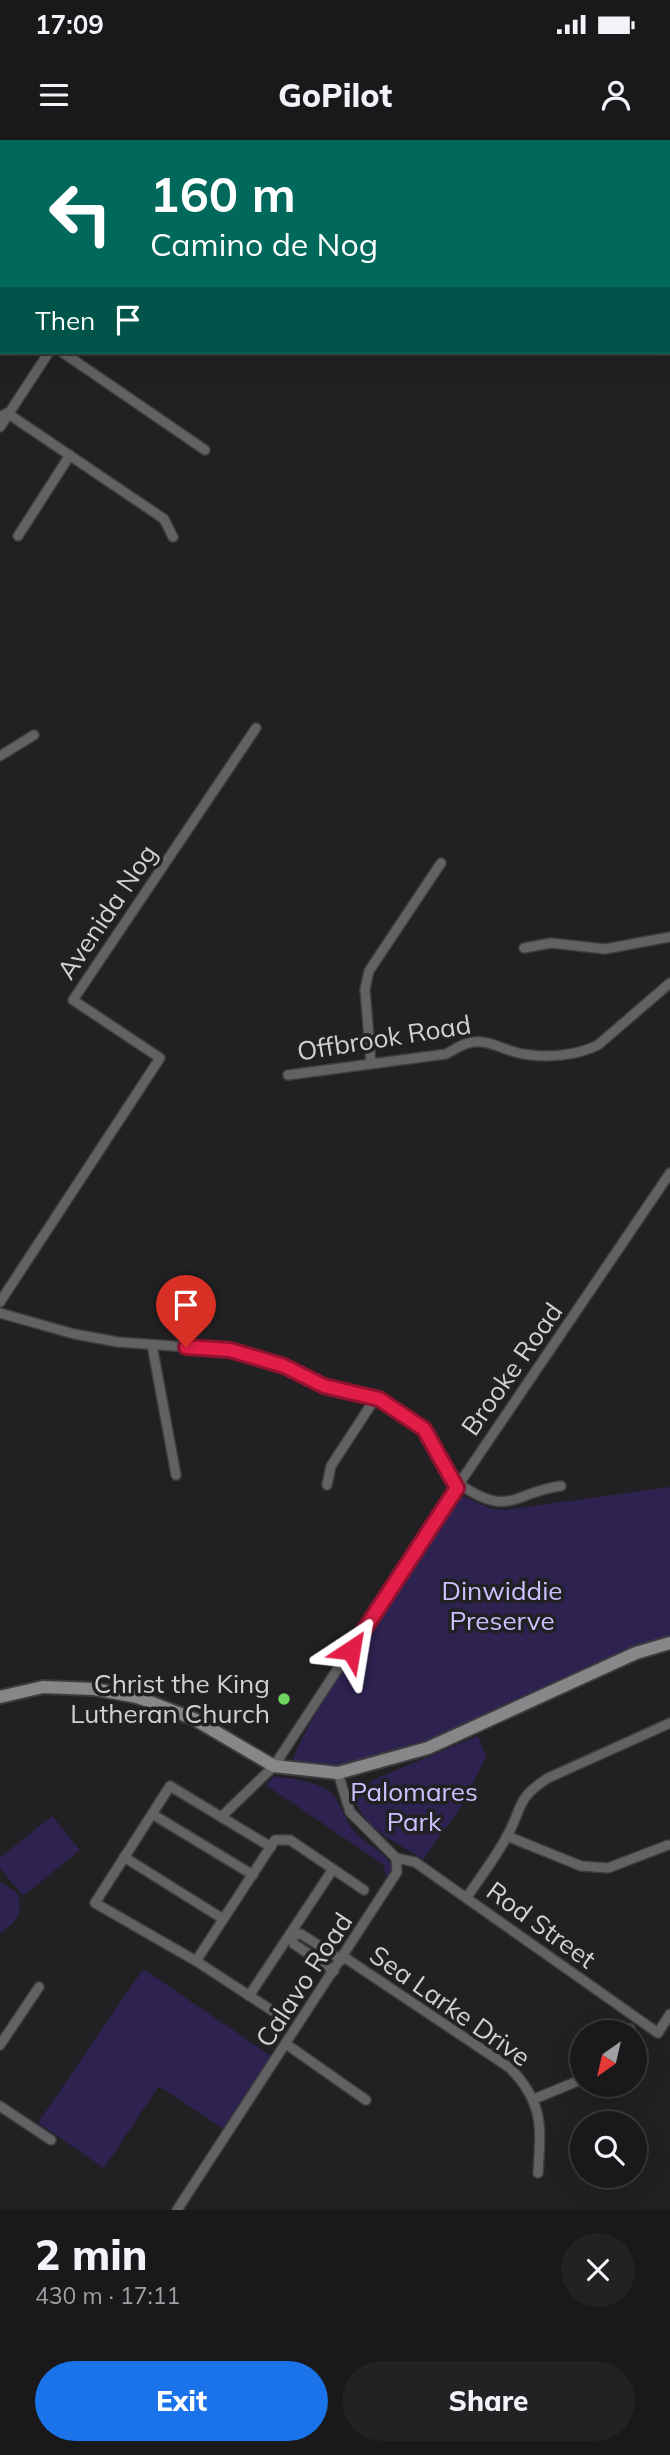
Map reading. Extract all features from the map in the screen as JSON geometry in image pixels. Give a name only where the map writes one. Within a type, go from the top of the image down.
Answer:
[{"type":"main road","points":[[0,1697],[43,1687],[94,1689],[137,1697],[194,1719],[274,1766],[338,1773],[428,1748],[636,1653],[670,1643]]},
{"type":"street","points":[[0,426],[4,415],[48,354]]},
{"type":"street","points":[[65,354],[205,450]]},
{"type":"street","points":[[4,415],[70,455],[164,519],[173,537]]},
{"type":"street","points":[[18,536],[70,455]]},
{"type":"street","name":"Avenida Nog","points":[[0,1302],[160,1058],[73,1000],[256,728]]},
{"type":"street","points":[[0,756],[34,735]]},
{"type":"street","points":[[371,1064],[365,989],[369,971],[441,863]]},
{"type":"street","points":[[524,948],[551,943],[615,948],[670,937]]},
{"type":"street","name":"Offbrook Road","points":[[288,1075],[446,1054],[465,1044],[478,1042],[522,1054],[552,1056],[585,1051],[598,1045],[670,983]]},
{"type":"street","name":"Brooke Road","points":[[222,1817],[274,1766],[458,1486],[670,1173]]},
{"type":"street","points":[[0,1313],[74,1334],[152,1345],[230,1350],[284,1366],[324,1386],[376,1397],[424,1429],[458,1486],[479,1496],[503,1502],[520,1500],[561,1486]]},
{"type":"street","points":[[152,1345],[176,1475]]},
{"type":"street","points":[[327,1485],[331,1466],[376,1397]]},
{"type":"street","points":[[467,1897],[507,1836],[518,1805],[530,1789],[548,1778],[670,1723]]},
{"type":"street","points":[[338,1773],[350,1812],[396,1858]]},
{"type":"street","points":[[271,1847],[170,1786],[95,1903],[196,1961],[282,2017]]},
{"type":"street","points":[[152,1814],[253,1874]]},
{"type":"street","points":[[507,1836],[581,1866],[608,1868],[668,1845]]},
{"type":"street","points":[[196,1961],[275,1840],[290,1840],[364,1890]]},
{"type":"street","points":[[124,1857],[223,1919]]},
{"type":"street","name":"Rod Street","points":[[396,1858],[415,1862],[658,2033],[670,2014]]},
{"type":"street","name":"Calavo Road","points":[[177,2210],[394,1882],[397,1872],[396,1858]]},
{"type":"street","points":[[248,1996],[333,1869]]},
{"type":"street","points":[[291,1934],[294,1944],[334,1971]]},
{"type":"street","name":"Sea Larke Drive","points":[[291,1934],[301,1934],[343,1959],[510,2068],[534,2099],[541,2125],[538,2173]]},
{"type":"street","points":[[0,2045],[39,1987]]},
{"type":"street","points":[[286,2044],[366,2099]]},
{"type":"street","points":[[534,2099],[570,2084]]},
{"type":"street","points":[[0,2106],[51,2140]]},
{"type":"green space","name":"Dinwiddie Preserve","points":[[670,1487],[670,1642],[439,1740],[359,1765],[333,1767],[294,1761],[299,1745],[338,1678],[459,1498],[464,1497],[492,1509],[505,1510]]},
{"type":"green space","name":"Palomares Park","points":[[478,1736],[486,1757],[463,1804],[423,1859],[381,1833],[364,1816],[355,1795],[373,1780]]},
{"type":"green space","points":[[274,1776],[301,1780],[327,1790],[339,1804],[354,1831],[390,1862],[393,1868],[386,1877],[384,1865],[266,1785]]},
{"type":"green space","points":[[52,1816],[80,1850],[23,1896],[0,1868],[0,1858]]},
{"type":"green space","points":[[0,1882],[17,1893],[20,1906],[14,1921],[0,1934]]},
{"type":"green space","points":[[143,1969],[274,2058],[225,2130],[159,2086],[104,2168],[38,2123]]},
{"type":"place","name":"Christ the King Lutheran Church","points":[[284,1699]]},
{"type":"route","points":[[186,1347],[230,1350],[284,1366],[324,1386],[376,1397],[416,1422],[430,1437],[457,1488],[351,1650]]}]
